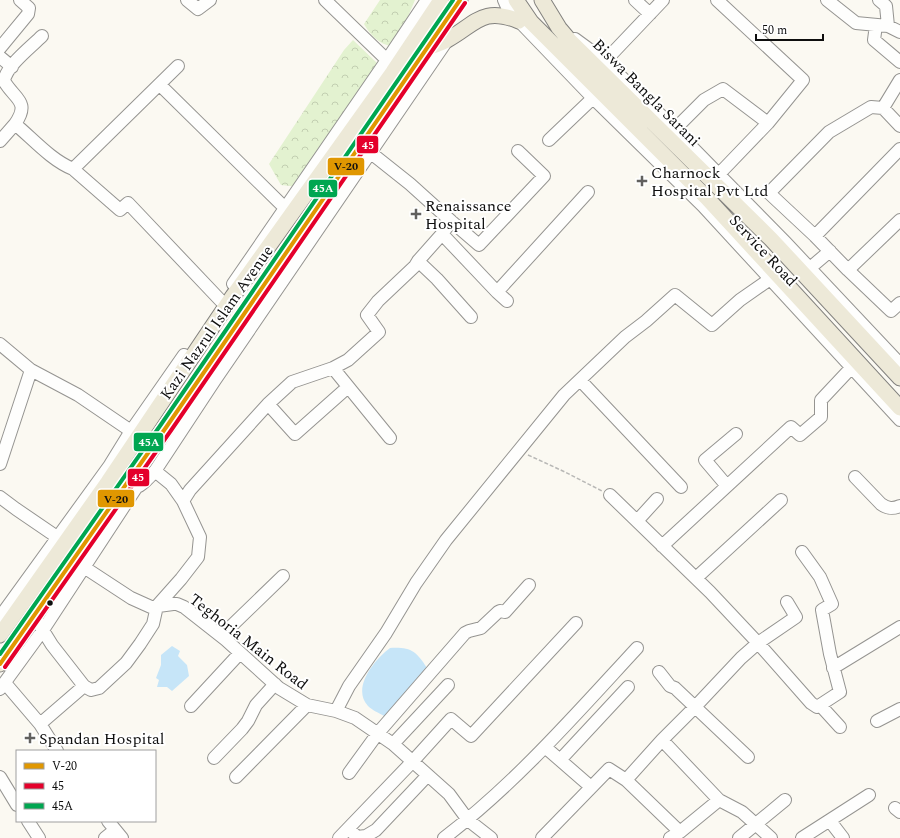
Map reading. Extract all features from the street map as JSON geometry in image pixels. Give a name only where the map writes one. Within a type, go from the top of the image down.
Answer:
[{"type":"main road","name":"Kazi Nazrul Islam Avenue","points":[[0,634],[108,482],[233,296],[388,78],[441,0]]},
{"type":"main road","name":"Kazi Nazrul Islam Avenue","points":[[0,664],[34,616],[79,564],[120,492],[460,0]]},
{"type":"main road","points":[[516,0],[536,28],[707,198],[730,230],[900,408]]},
{"type":"main road","name":"Biswa Bangla Sarani","points":[[542,0],[559,28],[570,41],[771,239],[900,378]]},
{"type":"main road","points":[[410,45],[426,2]]},
{"type":"main road","points":[[426,49],[448,39],[470,24],[486,16],[494,15],[519,21]]},
{"type":"street","points":[[0,48],[28,14],[29,8],[20,0]]},
{"type":"street","points":[[187,0],[198,9],[210,0]]},
{"type":"street","points":[[325,0],[387,60]]},
{"type":"street","name":"Service Road","points":[[504,0],[507,7],[519,21],[593,98],[703,206],[730,230],[770,278],[900,420]]},
{"type":"street","points":[[635,0],[650,14]]},
{"type":"street","points":[[605,60],[663,0]]},
{"type":"street","points":[[717,0],[803,80],[768,123],[719,174]]},
{"type":"street","points":[[827,0],[856,23],[900,62]]},
{"type":"street","points":[[874,40],[882,25],[886,6],[879,0]]},
{"type":"street","points":[[0,617],[110,465],[131,431],[426,2]]},
{"type":"street","points":[[856,23],[882,25],[900,32]]},
{"type":"street","name":"Service Road","points":[[559,28],[605,60],[719,174],[900,364]]},
{"type":"street","points":[[0,141],[16,124],[22,110],[21,103],[7,87],[4,81],[5,75],[42,36]]},
{"type":"street","points":[[120,492],[136,488],[146,482],[155,471],[448,39]]},
{"type":"street","points":[[0,56],[12,66]]},
{"type":"street","points":[[73,169],[178,66]]},
{"type":"street","points":[[883,108],[900,80]]},
{"type":"street","points":[[160,85],[285,208]]},
{"type":"street","points":[[675,129],[704,100],[723,89],[768,123]]},
{"type":"street","points":[[549,140],[593,98]]},
{"type":"street","points":[[900,126],[883,108],[871,107],[829,132],[770,193],[891,311],[900,303]]},
{"type":"street","points":[[16,124],[53,156],[66,166],[73,169],[120,210],[128,203],[221,301]]},
{"type":"street","points":[[815,236],[900,149]]},
{"type":"street","points":[[371,153],[410,184],[479,245],[544,176],[518,151]]},
{"type":"street","points":[[497,292],[588,192]]},
{"type":"street","points":[[848,270],[900,220]]},
{"type":"street","points":[[183,501],[190,490],[268,404],[292,382],[333,368],[348,360],[379,332],[366,315],[378,300],[415,266],[451,221]]},
{"type":"street","points":[[442,234],[507,301]]},
{"type":"street","points":[[810,268],[830,251]]},
{"type":"street","points":[[418,261],[437,279],[472,318]]},
{"type":"street","points":[[336,711],[349,686],[386,633],[416,583],[446,540],[564,395],[625,337],[646,321],[675,295],[712,326],[740,300],[770,278]]},
{"type":"street","points":[[0,344],[31,370],[78,395],[131,431]]},
{"type":"street","points":[[662,546],[792,427],[800,435],[821,417],[821,400],[852,367]]},
{"type":"street","points":[[333,368],[390,438]]},
{"type":"street","points":[[0,464],[31,370]]},
{"type":"street","points":[[580,380],[681,487]]},
{"type":"street","points":[[268,404],[295,434],[348,387]]},
{"type":"street","points":[[727,486],[705,460],[736,434]]},
{"type":"street","points":[[34,616],[52,645],[84,686],[91,690],[99,688],[126,663],[153,624],[157,606],[198,557],[200,536],[183,501],[171,484],[155,471]]},
{"type":"street","points":[[855,477],[886,508],[894,509],[900,506]]},
{"type":"street","points":[[56,750],[40,724],[2,686],[43,630],[79,564],[136,488]]},
{"type":"street","points":[[610,495],[696,578],[758,643],[811,703],[817,707],[840,692],[833,668],[822,610],[832,604],[820,577],[802,552]]},
{"type":"street","points":[[0,497],[57,537]]},
{"type":"street","points":[[637,521],[657,499]]},
{"type":"street","points":[[696,578],[781,500]]},
{"type":"street","name":"Teghoria Main Road","points":[[79,564],[131,598],[151,607],[177,604],[184,607],[221,636],[275,684],[307,705],[336,711],[355,718],[378,732],[449,794],[468,820],[489,837]]},
{"type":"street","points":[[221,636],[283,576]]},
{"type":"street","points":[[349,773],[378,732],[465,634],[469,631],[481,628],[498,612],[504,612],[529,585]]},
{"type":"street","points":[[626,780],[662,740],[741,658],[758,643],[796,617],[787,602]]},
{"type":"street","points":[[339,838],[451,719],[471,736],[576,623]]},
{"type":"street","points":[[833,668],[900,627]]},
{"type":"street","points":[[444,838],[468,820],[545,747],[637,648]]},
{"type":"street","points":[[191,706],[240,653]]},
{"type":"street","points":[[659,672],[670,686],[675,688],[694,708],[748,757]]},
{"type":"street","points":[[214,758],[242,729],[256,706],[275,684]]},
{"type":"street","points":[[393,744],[448,685]]},
{"type":"street","points":[[40,724],[84,686]]},
{"type":"street","points":[[560,760],[628,687]]},
{"type":"street","points":[[236,777],[307,705]]},
{"type":"street","points":[[820,705],[840,727]]},
{"type":"street","points":[[877,721],[900,708]]},
{"type":"street","points":[[662,740],[719,800],[742,812],[771,838]]},
{"type":"street","points":[[545,747],[591,787]]},
{"type":"street","points":[[542,838],[609,768],[626,780],[675,835],[719,800]]},
{"type":"street","points":[[349,829],[358,837],[366,836],[376,830],[428,775]]},
{"type":"street","points":[[0,777],[16,803]]},
{"type":"street","points":[[802,838],[870,796]]},
{"type":"street","points":[[738,838],[785,800]]},
{"type":"street","points":[[830,820],[843,838]]},
{"type":"street","points":[[29,822],[39,838]]},
{"type":"street","points":[[105,838],[115,830]]},
{"type":"path","points":[[519,451],[610,495]]},
{"type":"green space","points":[[380,0],[415,0],[401,33],[392,46],[379,42],[369,32],[364,24]]},
{"type":"green space","points":[[353,40],[377,63],[299,187],[281,185],[269,164],[344,50]]},
{"type":"water","points":[[172,646],[180,651],[178,656],[187,665],[189,676],[172,691],[167,687],[157,687],[159,680],[156,678],[161,665],[161,655]]},
{"type":"water","points":[[390,648],[403,648],[412,651],[420,658],[427,668],[394,710],[384,716],[368,706],[363,699],[362,691],[367,674],[372,666]]},
{"type":"transit line","name":"45A","points":[[0,654],[162,423],[453,0]]},
{"type":"transit line","name":"V-20","points":[[0,664],[167,426],[460,0]]},
{"type":"transit line","name":"45","points":[[5,667],[172,429],[465,3]]},
{"type":"place","name":"Charnock Hospital Pvt Ltd","points":[[642,181]]},
{"type":"place","name":"Renaissance Hospital","points":[[416,214]]},
{"type":"place","name":"Spandan Hospital","points":[[30,738]]}]
